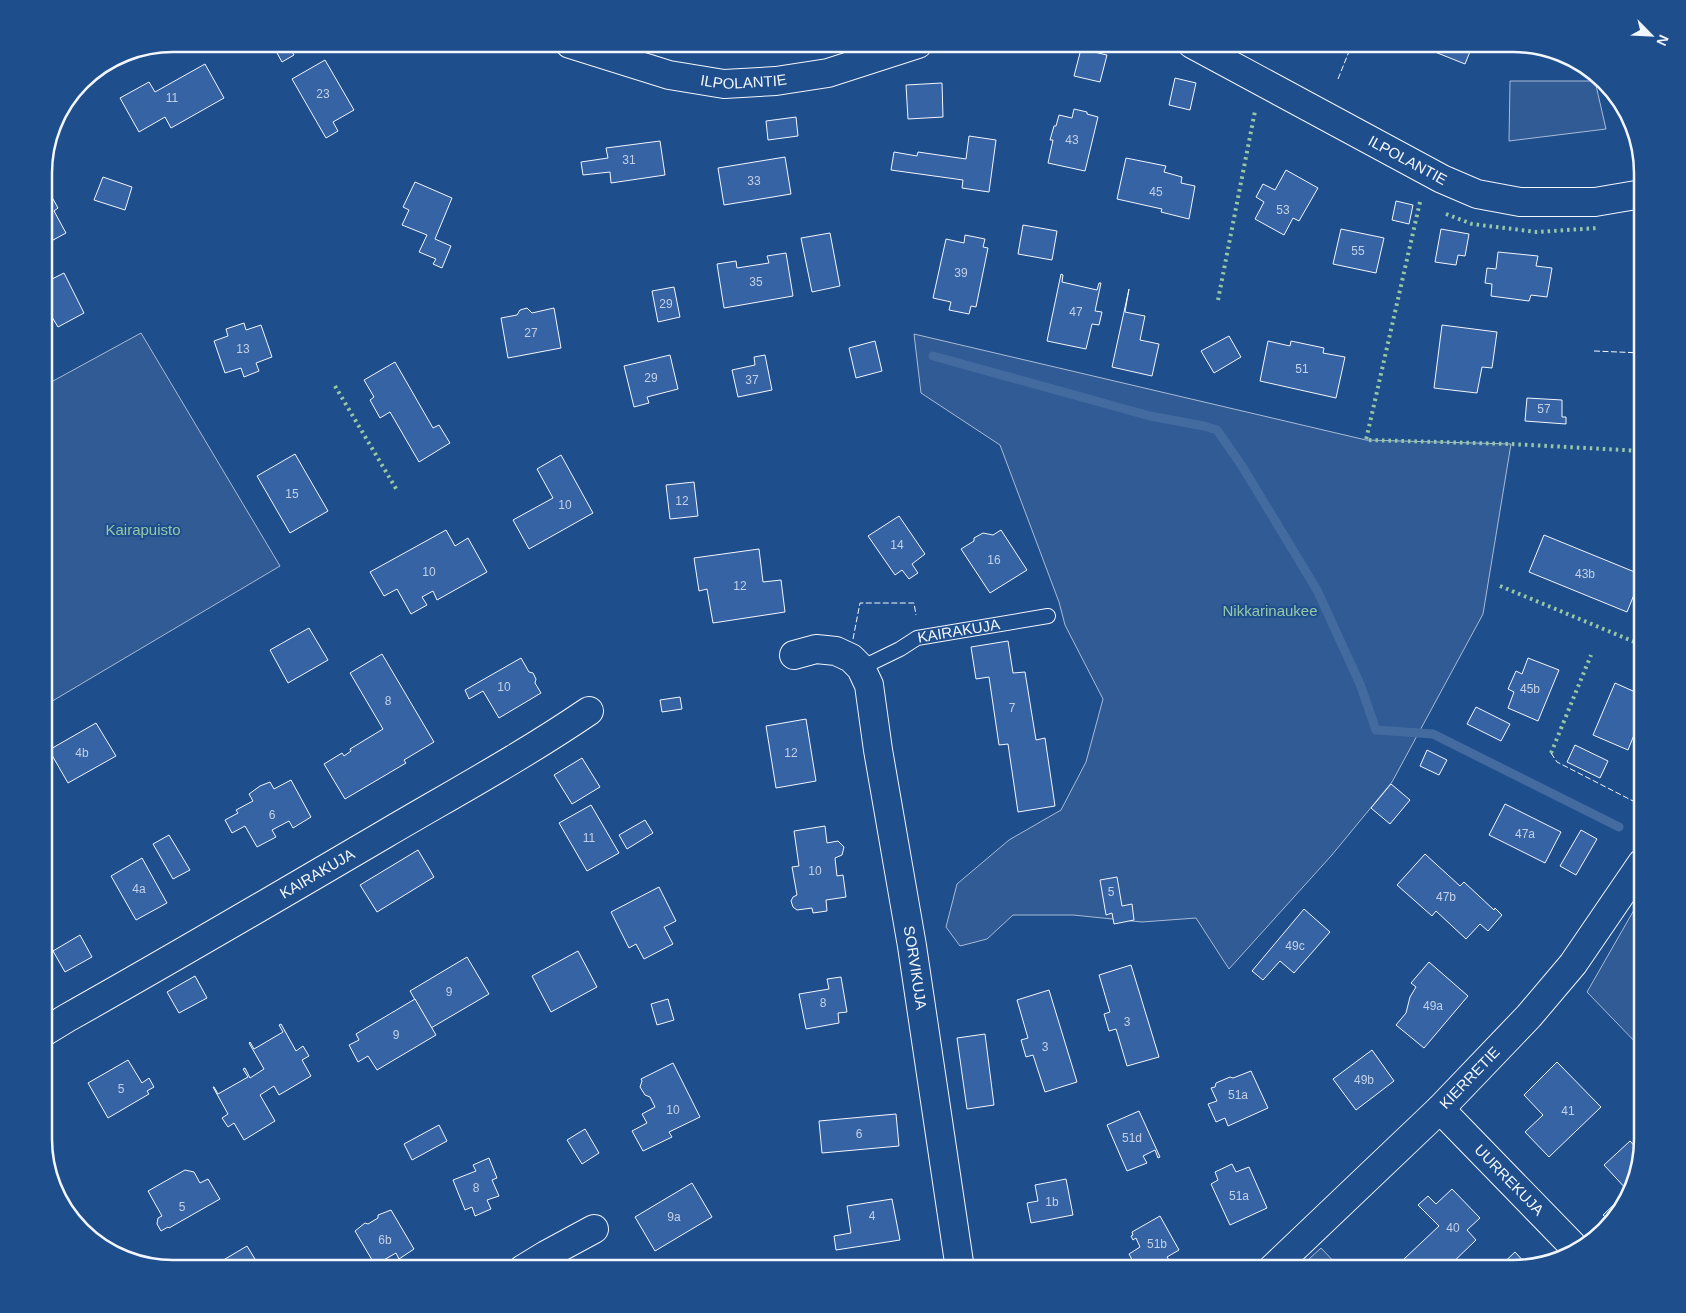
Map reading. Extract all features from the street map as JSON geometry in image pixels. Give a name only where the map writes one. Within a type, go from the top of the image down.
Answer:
[{"type":"street","name":"ILPOLANTIE","points":[[598,53],[669,75],[724,84],[776,81],[828,73],[892,52]]},
{"type":"street","name":"ILPOLANTIE","points":[[1207,52],[1442,179],[1477,194],[1520,202],[1595,202],[1634,195]]},
{"type":"street","points":[[794,655],[816,649],[836,651],[851,658],[861,668]]},
{"type":"street","name":"SORVIKUJA","points":[[861,668],[869,686],[878,750],[912,946],[959,1260]]},
{"type":"street","name":"KAIRAKUJA","points":[[53,1027],[271,902],[551,737],[589,712]]},
{"type":"street","name":"KIERRETIE","points":[[1281,1260],[1440,1109],[1529,1016],[1573,964],[1634,875]]},
{"type":"street","name":"UURREKUJA","points":[[1440,1109],[1572,1245]]},
{"type":"street","points":[[538,1260],[594,1229]]},
{"type":"lane","name":"KAIRAKUJA","points":[[861,668],[900,649],[917,638],[1048,616]]},
{"type":"shaded area","points":[[1510,81],[1590,81],[1596,86],[1606,129],[1509,141]]},
{"type":"shaded area","name":"Kairapuisto","points":[[141,333],[280,566],[53,701],[53,381]]},
{"type":"shaded area","name":"Nikkarinaukee","points":[[914,334],[1366,440],[1511,444],[1483,614],[1392,782],[1331,856],[1229,969],[1196,918],[1142,922],[1073,915],[1013,915],[987,939],[960,946],[946,927],[957,884],[1009,840],[1061,810],[1086,762],[1103,699],[1065,625],[1059,602],[1000,445],[921,393]]},
{"type":"shaded area","points":[[1634,910],[1634,1041],[1587,992]]},
{"type":"shaded area","points":[[1321,1248],[1332,1260],[1308,1260]]},
{"type":"building","points":[[1080,52],[1095,52],[1107,55],[1100,82],[1074,76]]},
{"type":"building","points":[[1435,52],[1470,52],[1465,64]]},
{"type":"building","points":[[277,53],[293,53],[294,55],[282,62]]},
{"type":"building","points":[[325,60],[354,110],[333,122],[338,131],[326,138],[292,79]]},
{"type":"building","points":[[205,64],[224,98],[171,128],[165,117],[139,132],[120,98],[149,82],[155,92]]},
{"type":"building","points":[[1175,78],[1196,83],[1190,110],[1169,105]]},
{"type":"building","points":[[942,83],[943,117],[908,119],[906,85]]},
{"type":"building","points":[[1074,109],[1098,117],[1085,171],[1048,163],[1053,140],[1050,140],[1059,115],[1072,118]]},
{"type":"building","points":[[796,117],[798,136],[768,140],[766,121]]},
{"type":"building","points":[[969,136],[996,140],[989,192],[962,188],[963,180],[891,170],[894,152],[917,156],[918,152],[966,159]]},
{"type":"building","points":[[660,141],[665,175],[611,183],[610,172],[583,175],[581,162],[608,158],[606,148]]},
{"type":"building","points":[[785,157],[791,194],[724,205],[718,168]]},
{"type":"building","points":[[1126,158],[1166,166],[1164,172],[1182,177],[1181,183],[1195,186],[1189,219],[1161,212],[1162,209],[1117,199]]},
{"type":"building","points":[[1286,170],[1318,188],[1299,221],[1293,218],[1284,235],[1255,219],[1264,202],[1256,197],[1263,184],[1275,190]]},
{"type":"building","points":[[103,177],[132,187],[125,210],[94,200]]},
{"type":"building","points":[[415,182],[452,198],[435,239],[451,246],[442,268],[433,264],[436,259],[419,252],[427,235],[402,225],[409,210],[403,207]]},
{"type":"building","points":[[53,199],[58,208],[54,211],[66,233],[53,240]]},
{"type":"building","points":[[1396,201],[1413,205],[1409,224],[1392,220]]},
{"type":"building","points":[[1023,225],[1057,231],[1052,260],[1018,254]]},
{"type":"building","points":[[1341,229],[1384,238],[1376,273],[1333,264]]},
{"type":"building","points":[[1441,229],[1469,234],[1465,256],[1458,255],[1456,265],[1435,262]]},
{"type":"building","points":[[830,233],[840,286],[812,292],[801,238]]},
{"type":"building","points":[[965,235],[985,239],[983,247],[988,248],[976,307],[971,306],[969,314],[949,310],[951,302],[933,298],[946,239],[964,243]]},
{"type":"building","points":[[1498,252],[1538,256],[1536,266],[1552,268],[1547,297],[1531,295],[1529,301],[1491,296],[1492,284],[1485,283],[1487,268],[1496,269]]},
{"type":"building","points":[[786,253],[793,296],[724,308],[717,264],[736,261],[737,268],[769,263],[767,256]]},
{"type":"building","points":[[64,273],[84,313],[58,327],[53,319],[53,278]]},
{"type":"building","points":[[1061,274],[1063,275],[1062,282],[1097,290],[1099,283],[1101,283],[1095,311],[1102,312],[1099,325],[1092,324],[1086,349],[1047,341]]},
{"type":"building","points":[[674,287],[680,317],[658,322],[652,291]]},
{"type":"building","points":[[1129,289],[1125,312],[1145,316],[1140,340],[1159,344],[1152,376],[1112,367]]},
{"type":"building","points":[[527,308],[532,313],[554,308],[561,348],[508,358],[501,318],[517,315],[520,310]]},
{"type":"building","points":[[244,323],[246,330],[261,325],[272,357],[256,363],[259,371],[244,377],[241,368],[225,373],[214,341],[228,336],[226,329]]},
{"type":"building","points":[[1442,325],[1497,332],[1492,368],[1482,367],[1477,393],[1434,388]]},
{"type":"building","points":[[1229,336],[1241,357],[1214,373],[1201,351]]},
{"type":"building","points":[[875,341],[882,371],[856,378],[849,348]]},
{"type":"building","points":[[1268,341],[1290,346],[1291,341],[1324,348],[1323,353],[1345,357],[1336,398],[1260,381]]},
{"type":"building","points":[[670,355],[678,389],[647,397],[649,403],[634,407],[624,366]]},
{"type":"building","points":[[765,355],[772,390],[738,397],[732,370],[755,365],[754,357]]},
{"type":"building","points":[[395,362],[433,428],[439,425],[450,443],[419,462],[390,412],[380,418],[370,400],[374,397],[364,380]]},
{"type":"building","points":[[1527,398],[1562,400],[1562,417],[1566,417],[1566,424],[1525,421]]},
{"type":"building","points":[[295,454],[328,511],[290,533],[257,476]]},
{"type":"building","points":[[561,455],[593,513],[529,549],[513,520],[553,498],[537,469]]},
{"type":"building","points":[[694,482],[698,516],[670,519],[666,485]]},
{"type":"building","points":[[899,516],[925,554],[912,564],[918,573],[909,579],[902,570],[895,575],[868,536]]},
{"type":"building","points":[[446,530],[455,546],[468,538],[487,572],[437,600],[433,591],[422,597],[427,605],[411,614],[397,589],[384,596],[370,572]]},
{"type":"building","points":[[1001,530],[1027,570],[990,593],[961,549],[983,533],[993,535]]},
{"type":"building","points":[[1544,535],[1634,572],[1634,595],[1627,612],[1529,572]]},
{"type":"building","points":[[759,549],[763,582],[781,580],[785,612],[713,623],[707,589],[699,591],[694,558]]},
{"type":"building","points":[[309,628],[328,660],[288,683],[270,650]]},
{"type":"building","points":[[1008,641],[1013,673],[1025,672],[1036,740],[1045,738],[1055,806],[1018,812],[1008,744],[999,745],[989,677],[976,679],[971,647]]},
{"type":"building","points":[[382,654],[434,742],[404,760],[406,763],[345,799],[324,764],[342,753],[344,756],[351,751],[350,749],[383,729],[350,673]]},
{"type":"building","points":[[521,658],[529,672],[533,673],[536,679],[535,683],[541,693],[499,718],[483,691],[469,699],[465,690]]},
{"type":"building","points":[[1528,658],[1559,670],[1538,721],[1508,708],[1514,692],[1508,689],[1516,671],[1522,674]]},
{"type":"building","points":[[1615,683],[1634,691],[1634,735],[1628,750],[1593,735]]},
{"type":"building","points":[[680,697],[682,709],[662,712],[660,700]]},
{"type":"building","points":[[1476,707],[1510,724],[1501,741],[1467,724]]},
{"type":"building","points":[[806,719],[816,781],[776,788],[766,726]]},
{"type":"building","points":[[96,723],[116,756],[68,783],[53,757],[53,748]]},
{"type":"building","points":[[1575,745],[1608,761],[1600,778],[1567,762]]},
{"type":"building","points":[[1427,750],[1447,760],[1439,775],[1420,766]]},
{"type":"building","points":[[582,758],[600,787],[572,804],[554,775]]},
{"type":"building","points":[[291,780],[311,817],[293,828],[289,821],[272,830],[276,837],[257,847],[245,826],[232,833],[225,820],[238,813],[236,810],[253,801],[249,794],[270,782],[274,789]]},
{"type":"building","points":[[1391,784],[1410,800],[1390,824],[1371,808]]},
{"type":"building","points":[[1505,804],[1561,832],[1545,863],[1489,835]]},
{"type":"building","points":[[591,805],[619,853],[587,871],[559,823]]},
{"type":"building","points":[[645,820],[653,833],[627,849],[619,835]]},
{"type":"building","points":[[825,826],[827,843],[838,841],[844,847],[842,855],[835,858],[837,876],[843,875],[846,897],[826,900],[827,911],[813,913],[812,908],[797,910],[793,907],[791,901],[797,895],[792,867],[799,866],[794,831]]},
{"type":"building","points":[[1581,830],[1597,839],[1576,875],[1560,866]]},
{"type":"building","points":[[169,835],[190,870],[173,879],[153,844]]},
{"type":"building","points":[[418,850],[434,877],[377,912],[360,885]]},
{"type":"building","points":[[1425,854],[1460,886],[1464,882],[1502,915],[1488,931],[1480,924],[1466,939],[1436,911],[1432,916],[1397,885]]},
{"type":"building","points":[[142,858],[167,903],[136,920],[111,876]]},
{"type":"building","points":[[1117,877],[1122,906],[1132,904],[1134,920],[1114,924],[1112,913],[1106,915],[1100,880]]},
{"type":"building","points":[[659,887],[676,921],[664,927],[673,944],[644,959],[636,944],[629,948],[611,912]]},
{"type":"building","points":[[1304,909],[1330,932],[1294,973],[1280,961],[1263,980],[1252,971]]},
{"type":"building","points":[[80,935],[92,957],[65,972],[53,951]]},
{"type":"building","points":[[578,951],[597,987],[551,1012],[532,976]]},
{"type":"building","points":[[467,957],[489,994],[431,1028],[410,991]]},
{"type":"building","points":[[1429,962],[1468,996],[1424,1048],[1396,1025],[1406,1013],[1410,997],[1416,987],[1411,983]]},
{"type":"building","points":[[1131,965],[1159,1057],[1127,1066],[1116,1029],[1109,1031],[1104,1014],[1110,1012],[1099,975]]},
{"type":"building","points":[[195,976],[207,998],[179,1013],[167,992]]},
{"type":"building","points":[[841,977],[847,1012],[838,1013],[839,1023],[806,1029],[799,994],[829,989],[827,979]]},
{"type":"building","points":[[1049,990],[1077,1082],[1045,1092],[1033,1055],[1026,1057],[1021,1040],[1028,1038],[1017,1000]]},
{"type":"building","points":[[415,999],[436,1035],[377,1070],[368,1056],[358,1062],[349,1045],[359,1040],[356,1034]]},
{"type":"building","points":[[668,999],[674,1020],[657,1025],[651,1004]]},
{"type":"building","points":[[281,1024],[296,1051],[303,1046],[309,1056],[302,1060],[311,1076],[279,1095],[274,1086],[260,1095],[275,1121],[244,1140],[234,1123],[228,1127],[222,1118],[228,1114],[213,1087],[218,1094],[248,1077],[243,1069],[245,1068],[250,1078],[264,1069],[249,1043],[254,1049],[283,1032],[279,1025]]},
{"type":"building","points":[[985,1034],[994,1105],[967,1109],[957,1038]]},
{"type":"building","points":[[1372,1050],[1394,1081],[1356,1110],[1333,1079]]},
{"type":"building","points":[[128,1060],[142,1083],[149,1078],[154,1087],[147,1091],[149,1094],[108,1118],[88,1083]]},
{"type":"building","points":[[1557,1062],[1601,1107],[1549,1157],[1525,1132],[1543,1115],[1524,1095]]},
{"type":"building","points":[[673,1063],[700,1117],[669,1132],[672,1137],[643,1151],[632,1131],[647,1123],[642,1114],[655,1107],[650,1097],[645,1095],[640,1087],[641,1079]]},
{"type":"building","points":[[1251,1071],[1268,1108],[1228,1126],[1225,1118],[1216,1122],[1208,1104],[1217,1101],[1211,1088],[1215,1087],[1216,1083],[1230,1077],[1233,1078]]},
{"type":"building","points":[[1139,1111],[1160,1157],[1158,1158],[1155,1150],[1143,1156],[1147,1163],[1127,1171],[1107,1125]]},
{"type":"building","points":[[896,1114],[899,1146],[822,1153],[819,1121]]},
{"type":"building","points":[[439,1125],[447,1141],[412,1160],[404,1144]]},
{"type":"building","points":[[585,1129],[599,1153],[582,1164],[567,1140]]},
{"type":"building","points":[[1630,1141],[1633,1145],[1631,1163],[1624,1186],[1604,1165]]},
{"type":"building","points":[[489,1158],[497,1178],[492,1180],[499,1196],[487,1200],[491,1209],[475,1216],[472,1207],[465,1210],[453,1180],[476,1171],[473,1165]]},
{"type":"building","points":[[1232,1164],[1236,1172],[1249,1167],[1267,1208],[1230,1225],[1211,1184],[1218,1180],[1215,1172]]},
{"type":"building","points":[[185,1170],[194,1172],[200,1183],[208,1179],[220,1199],[161,1231],[157,1224],[158,1218],[162,1216],[148,1191]]},
{"type":"building","points":[[1066,1179],[1073,1215],[1031,1223],[1027,1203],[1038,1201],[1035,1185]]},
{"type":"building","points":[[692,1183],[712,1217],[655,1251],[635,1217]]},
{"type":"building","points":[[1452,1189],[1480,1218],[1467,1230],[1476,1240],[1455,1260],[1405,1260],[1439,1226],[1418,1205],[1428,1196],[1436,1204]]},
{"type":"building","points":[[892,1199],[900,1240],[836,1250],[834,1236],[851,1233],[847,1206]]},
{"type":"building","points":[[1615,1204],[1605,1217],[1603,1215]]},
{"type":"building","points":[[391,1210],[414,1249],[399,1259],[396,1253],[384,1260],[372,1260],[355,1231],[365,1223],[368,1224],[378,1218],[378,1215]]},
{"type":"building","points":[[1160,1216],[1179,1250],[1167,1257],[1169,1260],[1132,1260],[1129,1254],[1140,1247],[1136,1238],[1133,1240],[1132,1232]]},
{"type":"building","points":[[247,1246],[256,1260],[223,1260]]},
{"type":"building","points":[[1515,1252],[1522,1259],[1513,1260],[1507,1260]]},
{"type":"waterway","points":[[933,356],[1150,416],[1217,430],[1242,466],[1317,590],[1360,684],[1376,730],[1433,734],[1619,827]]},
{"type":"hedge","points":[[1218,300],[1255,111]]},
{"type":"hedge","points":[[1420,202],[1366,440],[1511,444],[1634,451]]},
{"type":"hedge","points":[[1446,214],[1472,224],[1537,232],[1598,228]]},
{"type":"hedge","points":[[335,386],[398,492]]},
{"type":"hedge","points":[[1500,586],[1634,642]]},
{"type":"hedge","points":[[1551,753],[1591,655]]},
{"type":"fence","points":[[1338,79],[1349,52]]},
{"type":"fence","points":[[1594,351],[1634,353]]},
{"type":"fence","points":[[853,639],[860,603],[914,603],[916,615]]},
{"type":"fence","points":[[1551,753],[1557,762],[1633,801]]}]
